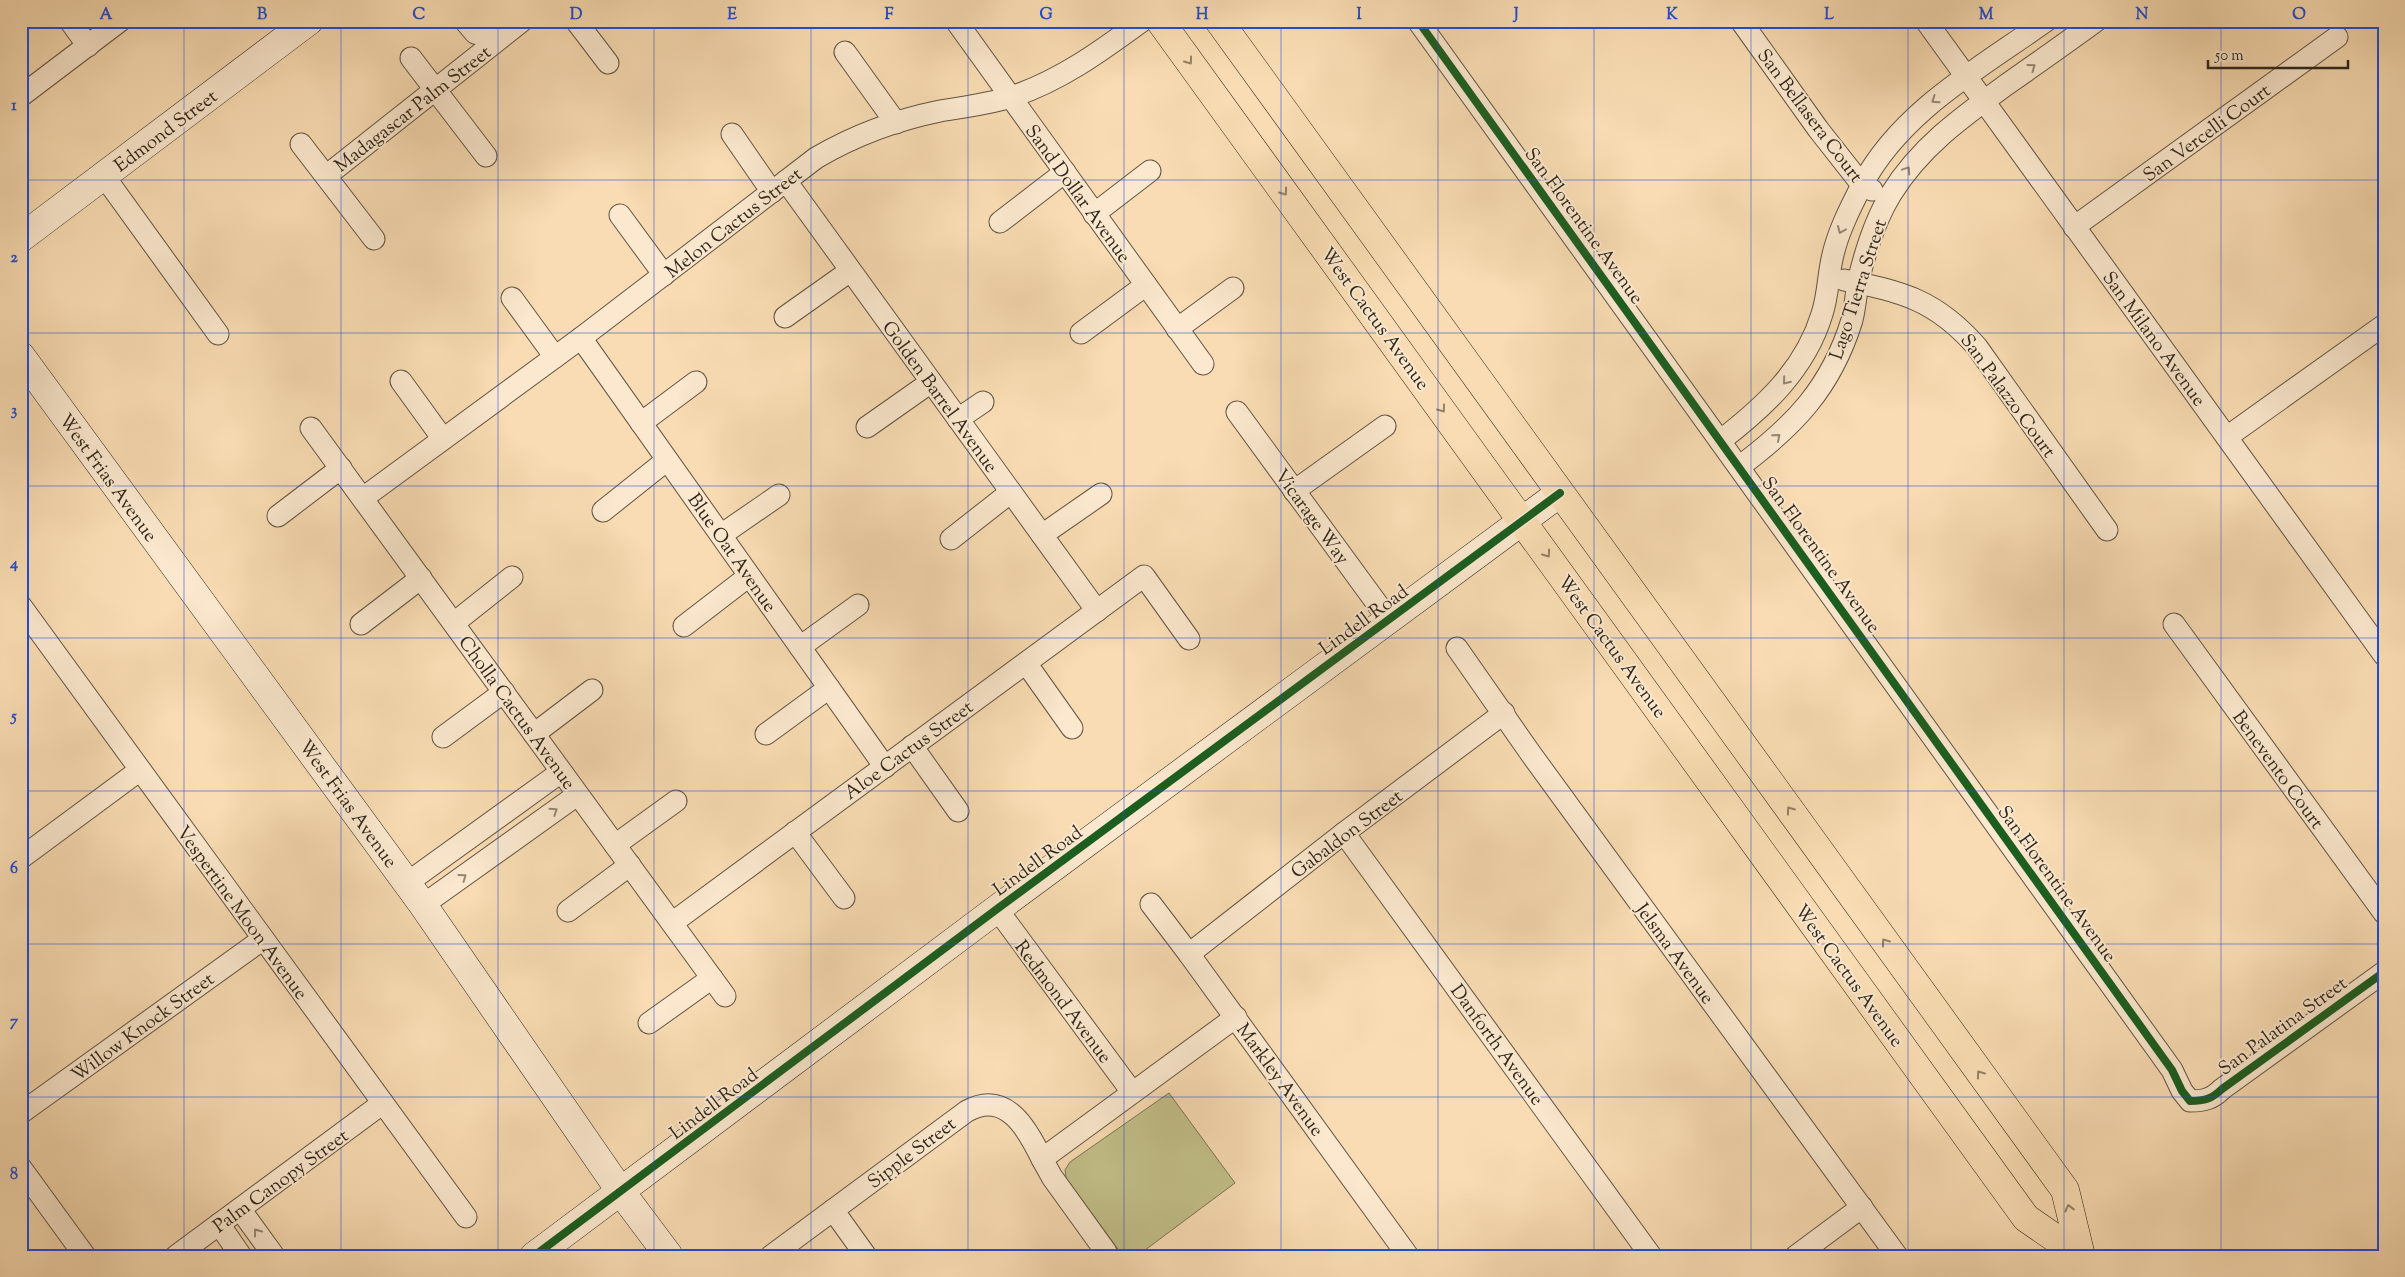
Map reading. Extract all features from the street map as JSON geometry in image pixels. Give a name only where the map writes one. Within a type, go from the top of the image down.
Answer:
[{"type":"main road","name":"West Cactus Avenue","points":[[1160,21],[2026,1218],[2081,1256]]},
{"type":"main road","name":"West Cactus Avenue","points":[[1219,21],[2065,1190],[2081,1256]]},
{"type":"street","points":[[70,21],[88,46]]},
{"type":"street","points":[[21,96],[120,21]]},
{"type":"street","name":"Edmond Street","points":[[21,238],[309,21]]},
{"type":"street","points":[[466,21],[475,33],[497,30]]},
{"type":"street","name":"Madagascar Palm Street","points":[[326,176],[435,89],[497,30],[522,21]]},
{"type":"street","points":[[576,21],[608,63]]},
{"type":"street","name":"Sand Dollar Avenue","points":[[956,21],[1203,364]]},
{"type":"street","name":"Melon Cactus Street","points":[[363,498],[581,338],[816,158],[846,141],[896,122],[939,111],[1011,97],[1073,69],[1142,21]]},
{"type":"street","name":"San Florentine Avenue","points":[[1418,21],[2172,1070],[2182,1091],[2190,1101],[2198,1101]]},
{"type":"street","name":"San Bellasera Court","points":[[1741,21],[1818,129],[1862,185],[1888,199]]},
{"type":"street","name":"San Milano Avenue","points":[[1926,21],[2383,652]]},
{"type":"street","name":"Lago Tierra Street","points":[[1720,441],[1757,412],[1788,380],[1809,347],[1823,314],[1838,236],[1862,185],[1878,158],[1920,111],[2046,21]]},
{"type":"street","name":"Lago Tierra Street","points":[[1739,467],[1789,427],[1812,401],[1830,370],[1852,318],[1858,283],[1868,246],[1888,199],[1918,156],[1936,139],[1984,101],[2096,21]]},
{"type":"street","name":"San Vercelli Court","points":[[2074,227],[2338,37]]},
{"type":"street","points":[[845,52],[896,122]]},
{"type":"street","points":[[411,58],[486,156]]},
{"type":"street","name":"Golden Barrel Avenue","points":[[732,134],[850,271],[1097,611]]},
{"type":"street","points":[[301,144],[374,239]]},
{"type":"street","points":[[1094,214],[1150,171]]},
{"type":"street","points":[[1000,222],[1065,172]]},
{"type":"street","points":[[104,176],[218,334]]},
{"type":"street","points":[[620,215],[664,275]]},
{"type":"street","points":[[785,317],[850,271]]},
{"type":"street","name":"San Palazzo Court","points":[[1830,277],[1897,291],[1922,301],[1943,314],[1964,332],[1977,347],[2107,530]]},
{"type":"street","points":[[1081,333],[1146,285]]},
{"type":"street","points":[[1177,329],[1232,288]]},
{"type":"street","points":[[512,298],[555,357]]},
{"type":"street","points":[[2227,438],[2384,325]]},
{"type":"street","name":"Blue Oat Avenue","points":[[581,338],[885,766]]},
{"type":"street","name":"West Frias Avenue","points":[[21,356],[407,883],[621,1192],[669,1256]]},
{"type":"street","points":[[401,381],[443,440]]},
{"type":"street","points":[[641,423],[696,382]]},
{"type":"street","points":[[867,427],[931,382]]},
{"type":"street","points":[[958,419],[983,402]]},
{"type":"street","name":"Vicarage Way","points":[[1237,412],[1389,620]]},
{"type":"street","points":[[1294,491],[1385,426]]},
{"type":"street","name":"Cholla Cactus Avenue","points":[[312,428],[560,772],[725,996]]},
{"type":"street","points":[[603,511],[667,460]]},
{"type":"street","points":[[278,516],[341,468]]},
{"type":"street","points":[[951,539],[1010,492]]},
{"type":"street","name":"Lindell Road","points":[[534,1256],[997,909],[1560,493]]},
{"type":"street","points":[[1042,536],[1100,494]]},
{"type":"street","points":[[721,535],[779,495]]},
{"type":"street","points":[[684,626],[749,576]]},
{"type":"street","name":"Aloe Cactus Street","points":[[672,923],[1144,576],[1189,639]]},
{"type":"street","points":[[454,623],[512,577]]},
{"type":"street","points":[[360,624],[421,578]]},
{"type":"street","points":[[800,647],[858,605]]},
{"type":"street","name":"Vespertine Moon Avenue","points":[[21,606],[466,1217]]},
{"type":"street","name":"Benevento Court","points":[[2174,624],[2384,913]]},
{"type":"street","name":"Jelsma Avenue","points":[[1457,648],[1897,1256]]},
{"type":"street","points":[[1026,662],[1072,728]]},
{"type":"street","points":[[766,734],[829,688]]},
{"type":"street","points":[[534,734],[592,690]]},
{"type":"street","points":[[443,737],[504,692]]},
{"type":"street","name":"Gabaldon Street","points":[[1190,954],[1344,833],[1504,714]]},
{"type":"street","points":[[912,746],[958,811]]},
{"type":"street","points":[[21,858],[140,770]]},
{"type":"street","points":[[407,883],[560,772]]},
{"type":"street","points":[[423,906],[577,795]]},
{"type":"street","points":[[615,845],[676,801]]},
{"type":"street","points":[[795,832],[844,898]]},
{"type":"street","name":"Danforth Avenue","points":[[1344,833],[1651,1256]]},
{"type":"street","points":[[568,911],[630,865]]},
{"type":"street","name":"Markley Avenue","points":[[1151,904],[1236,1017],[1408,1256]]},
{"type":"street","name":"Redmond Avenue","points":[[997,909],[1132,1092]]},
{"type":"street","name":"Willow Knock Street","points":[[21,1113],[263,939]]},
{"type":"street","name":"San Palatina Street","points":[[2198,1101],[2214,1097],[2222,1089],[2384,972]]},
{"type":"street","points":[[649,1023],[712,978]]},
{"type":"street","points":[[1042,1159],[1236,1017]]},
{"type":"street","name":"Sipple Street","points":[[771,1256],[967,1111],[980,1104],[992,1103],[1016,1117],[1033,1141],[1052,1177],[1106,1252]]},
{"type":"street","name":"Palm Canopy Street","points":[[176,1256],[383,1104]]},
{"type":"street","points":[[21,1168],[85,1256]]},
{"type":"street","points":[[1796,1256],[1862,1207]]},
{"type":"street","points":[[240,1209],[274,1256]]},
{"type":"street","points":[[833,1210],[866,1256]]},
{"type":"street","points":[[219,1224],[241,1256]]},
{"type":"shaded area","points":[[1169,1093],[1235,1183],[1137,1256],[1123,1256],[1066,1178],[1065,1170],[1070,1162]]},
{"type":"cycle path","points":[[1418,21],[2172,1070],[2182,1091],[2190,1101],[2204,1100],[2215,1095],[2384,972]]},
{"type":"cycle path","points":[[534,1256],[997,909],[1560,493]]}]
